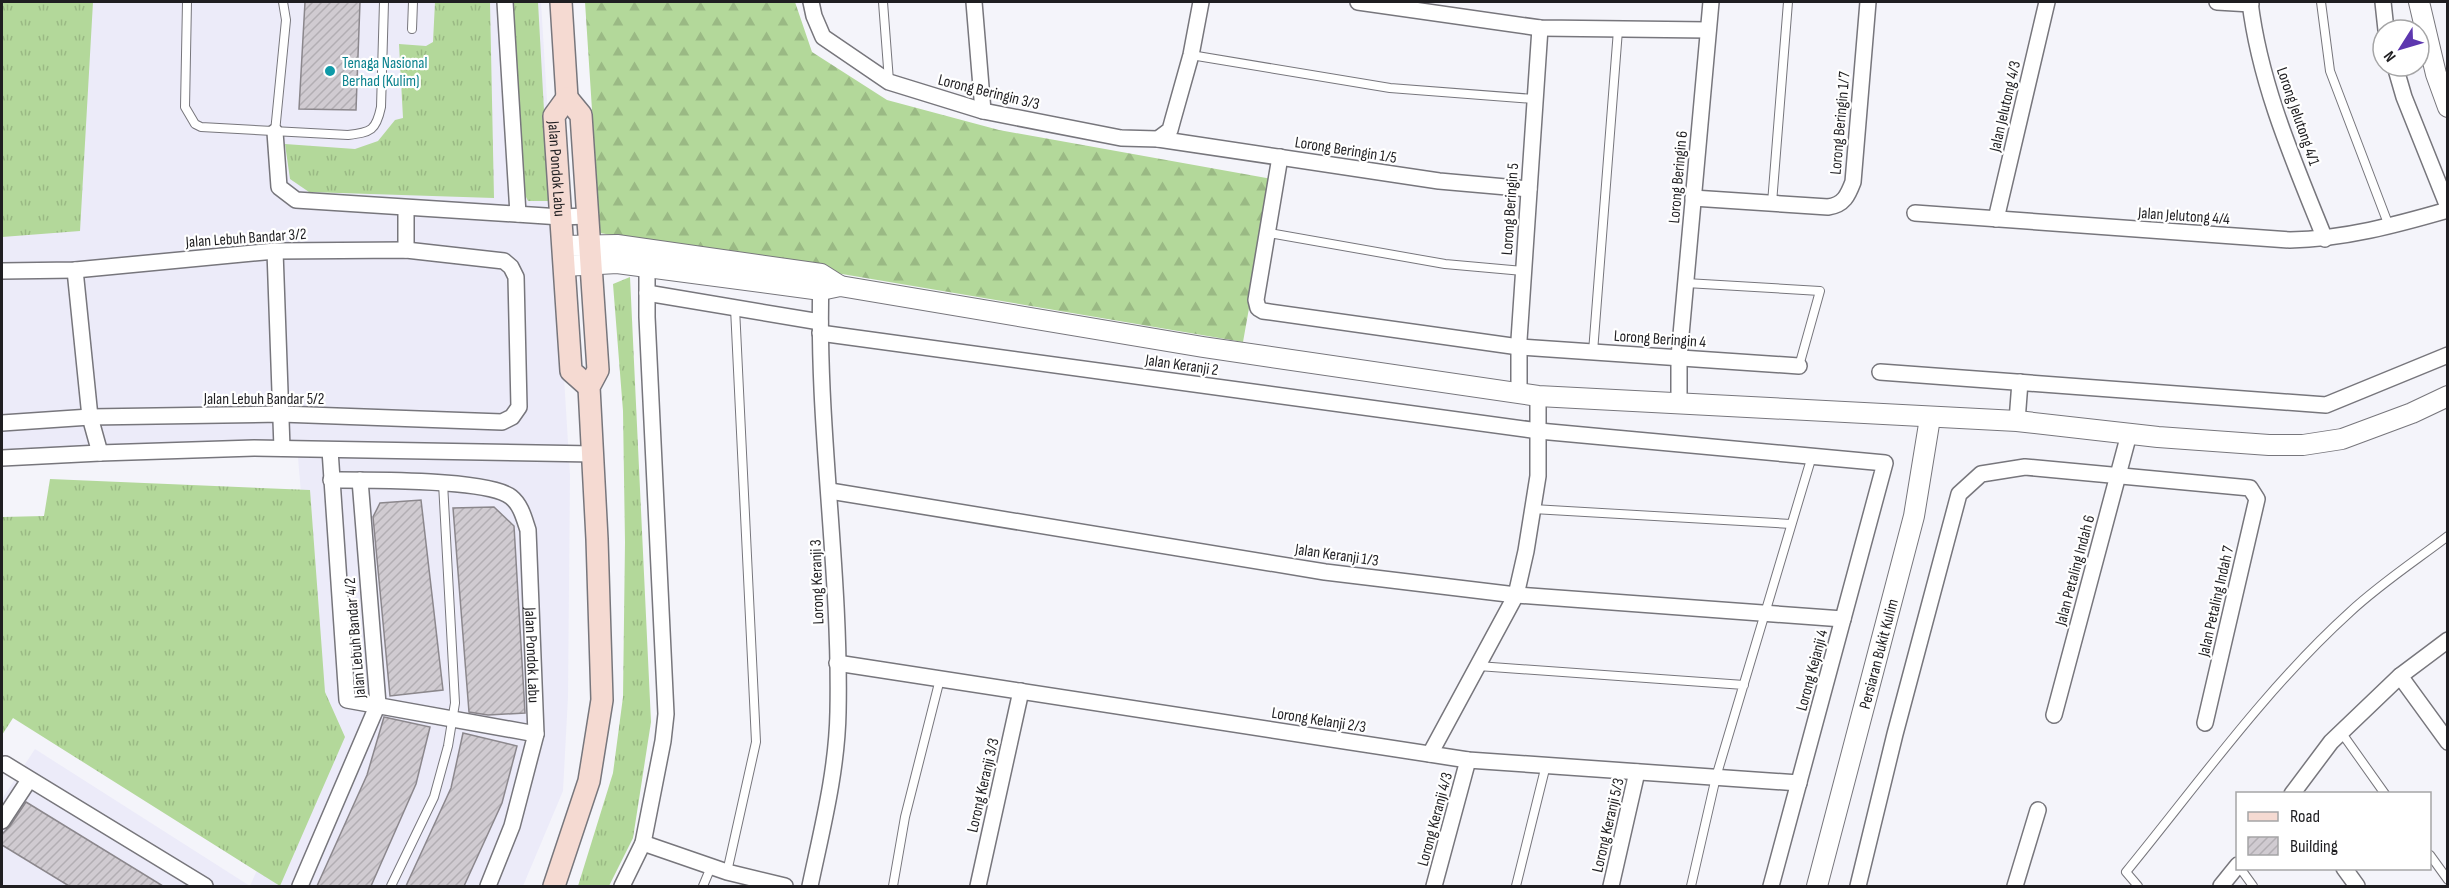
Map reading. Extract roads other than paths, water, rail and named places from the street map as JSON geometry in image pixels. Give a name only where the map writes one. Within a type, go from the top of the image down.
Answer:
[{"type":"main road","points":[[561,2],[567,98]]},
{"type":"main road","name":"Jalan Pondok Labu","points":[[554,886],[590,781],[602,699],[594,454],[589,387],[598,370],[581,115],[567,98],[554,116],[571,372],[589,387]]},
{"type":"street","points":[[505,2],[518,214]]},
{"type":"street","points":[[974,2],[983,111]]},
{"type":"street","points":[[1158,140],[1170,130],[1191,54],[1201,2]]},
{"type":"street","points":[[1358,2],[1540,28],[1708,30]]},
{"type":"street","name":"Lorong Beringin 6","points":[[1679,402],[1679,357],[1711,2]]},
{"type":"street","name":"Lorong Beringin 1/7","points":[[1693,198],[1839,206],[1850,191],[1853,182],[1868,2]]},
{"type":"street","name":"Jalan Jelutong 4/3","points":[[1996,219],[2047,2]]},
{"type":"street","points":[[2217,2],[2250,3]]},
{"type":"street","points":[[2383,2],[2385,18]]},
{"type":"street","points":[[2420,2],[2442,71],[2448,107]]},
{"type":"street","name":"Lorong Jelutong 4/1","points":[[2250,3],[2263,67],[2283,134],[2325,239]]},
{"type":"street","name":"Lorong Beringin 3/3","points":[[812,9],[823,37],[889,82],[983,111],[1121,138],[1158,140]]},
{"type":"street","name":"Lorong Beringin 5","points":[[1430,754],[1516,595],[1538,476],[1539,431],[1519,347],[1540,28]]},
{"type":"street","points":[[2399,78],[2404,97],[2448,209]]},
{"type":"street","points":[[275,132],[279,187],[296,200],[561,217],[587,216]]},
{"type":"street","name":"Lorong Beringin 1/5","points":[[1158,140],[1439,181],[1529,189]]},
{"type":"street","name":"Lorong Beringin 4","points":[[1280,157],[1256,300],[1258,308],[1263,311],[1519,347],[1798,366]]},
{"type":"street","points":[[406,208],[406,250]]},
{"type":"street","name":"Jalan Jelutong 4/4","points":[[1915,213],[2236,237],[2325,239],[2388,226],[2448,209]]},
{"type":"street","points":[[563,256],[590,255],[617,245],[840,286],[1203,347],[1529,394],[1930,418],[2017,421],[2129,434],[2238,443],[2303,445],[2342,439],[2412,413],[2448,396]]},
{"type":"street","name":"Jalan Lebuh Bandar 3/2","points":[[2,271],[75,270],[275,251],[406,250],[504,261],[511,267],[516,277],[519,407]]},
{"type":"street","points":[[275,251],[282,448]]},
{"type":"street","points":[[590,255],[617,263],[647,267],[821,282]]},
{"type":"street","points":[[622,886],[643,843],[666,714],[647,267]]},
{"type":"street","points":[[75,270],[90,417],[100,453]]},
{"type":"street","name":"Lorong Keranji 3","points":[[810,886],[833,773],[838,713],[830,491],[820,328],[821,282]]},
{"type":"street","name":"Jalan Keranji 2","points":[[647,292],[735,308],[820,328],[1539,431],[1885,463]]},
{"type":"street","points":[[1880,372],[2326,405],[2448,355]]},
{"type":"street","points":[[2017,421],[2020,382]]},
{"type":"street","name":"Jalan Lebuh Bandar 5/2","points":[[2,423],[90,417],[281,414],[502,422],[512,417],[519,407]]},
{"type":"street","name":"Persiaran Bukit Kulim","points":[[1817,886],[1914,516],[1930,418]]},
{"type":"street","name":"Jalan Petaling Indah 6","points":[[2054,715],[2129,434]]},
{"type":"street","points":[[2,458],[282,448],[594,454]]},
{"type":"street","points":[[330,450],[347,700],[536,734]]},
{"type":"street","name":"Lorong Kejanji 4","points":[[1771,886],[1885,463]]},
{"type":"street","points":[[1858,886],[1895,735],[1959,495],[1981,474],[2025,467],[2118,476]]},
{"type":"street","name":"Jalan Petaling Indah 7","points":[[2118,476],[2250,488],[2257,499],[2205,723]]},
{"type":"street","name":"Jalan Pondok Labu","points":[[331,480],[443,483],[497,489],[512,497],[522,510],[528,530],[536,734],[512,826],[488,886]]},
{"type":"street","name":"Jalan Lebuh Bandar 4/2","points":[[300,886],[378,704],[360,480]]},
{"type":"street","name":"Jalan Keranji 1/3","points":[[830,491],[1325,572],[1516,595],[1843,619]]},
{"type":"street","points":[[2294,792],[2341,732],[2400,676],[2448,640]]},
{"type":"street","name":"Lorong Kelanji 2/3","points":[[837,663],[1468,760],[1799,783]]},
{"type":"street","points":[[2400,676],[2448,742]]},
{"type":"street","name":"Lorong Keranji 3/3","points":[[978,886],[1021,691]]},
{"type":"street","name":"Lorong Keranji 4/3","points":[[1434,886],[1468,760]]},
{"type":"street","points":[[5,764],[205,886]]},
{"type":"street","name":"Lorong Keranji 5/3","points":[[1611,886],[1637,772]]},
{"type":"street","points":[[2,821],[29,780]]},
{"type":"street","points":[[2015,886],[2038,810]]},
{"type":"street","points":[[643,843],[727,872],[785,886]]},
{"type":"street","points":[[2221,886],[2236,870]]},
{"type":"street","points":[[2345,870],[2357,886]]},
{"type":"lane","points":[[187,2],[185,107],[190,117],[201,127],[348,135],[373,129],[381,107],[384,2]]},
{"type":"lane","points":[[275,132],[286,20],[283,2]]},
{"type":"lane","points":[[412,29],[413,2]]},
{"type":"lane","points":[[883,2],[889,82]]},
{"type":"lane","points":[[1772,203],[1788,2]]},
{"type":"lane","points":[[2321,2],[2330,71],[2388,226]]},
{"type":"lane","points":[[1593,352],[1618,30]]},
{"type":"lane","points":[[1191,54],[1390,88],[1534,99]]},
{"type":"lane","points":[[1269,233],[1444,264],[1523,271]]},
{"type":"lane","points":[[1686,282],[1820,291],[1798,366]]},
{"type":"lane","points":[[727,872],[756,742],[735,308]]},
{"type":"lane","points":[[1691,886],[1716,777],[1812,456]]},
{"type":"lane","points":[[391,886],[434,797],[453,720],[455,704],[443,483]]},
{"type":"lane","points":[[1533,509],[1791,524]]},
{"type":"lane","points":[[2138,886],[2126,873],[2270,694],[2351,610],[2448,536]]},
{"type":"lane","points":[[1478,666],[1744,685]]},
{"type":"lane","points":[[892,886],[905,817],[940,679]]},
{"type":"lane","points":[[2341,732],[2384,792]]},
{"type":"lane","points":[[1516,886],[1546,765]]},
{"type":"lane","points":[[2431,856],[2448,880]]},
{"type":"lane","points":[[703,886],[711,867]]},
{"type":"lane","points":[[2241,870],[2253,886]]},
{"type":"place","name":"Tenaga Nasional Berhad (Kulim)","points":[[330,71]]}]
